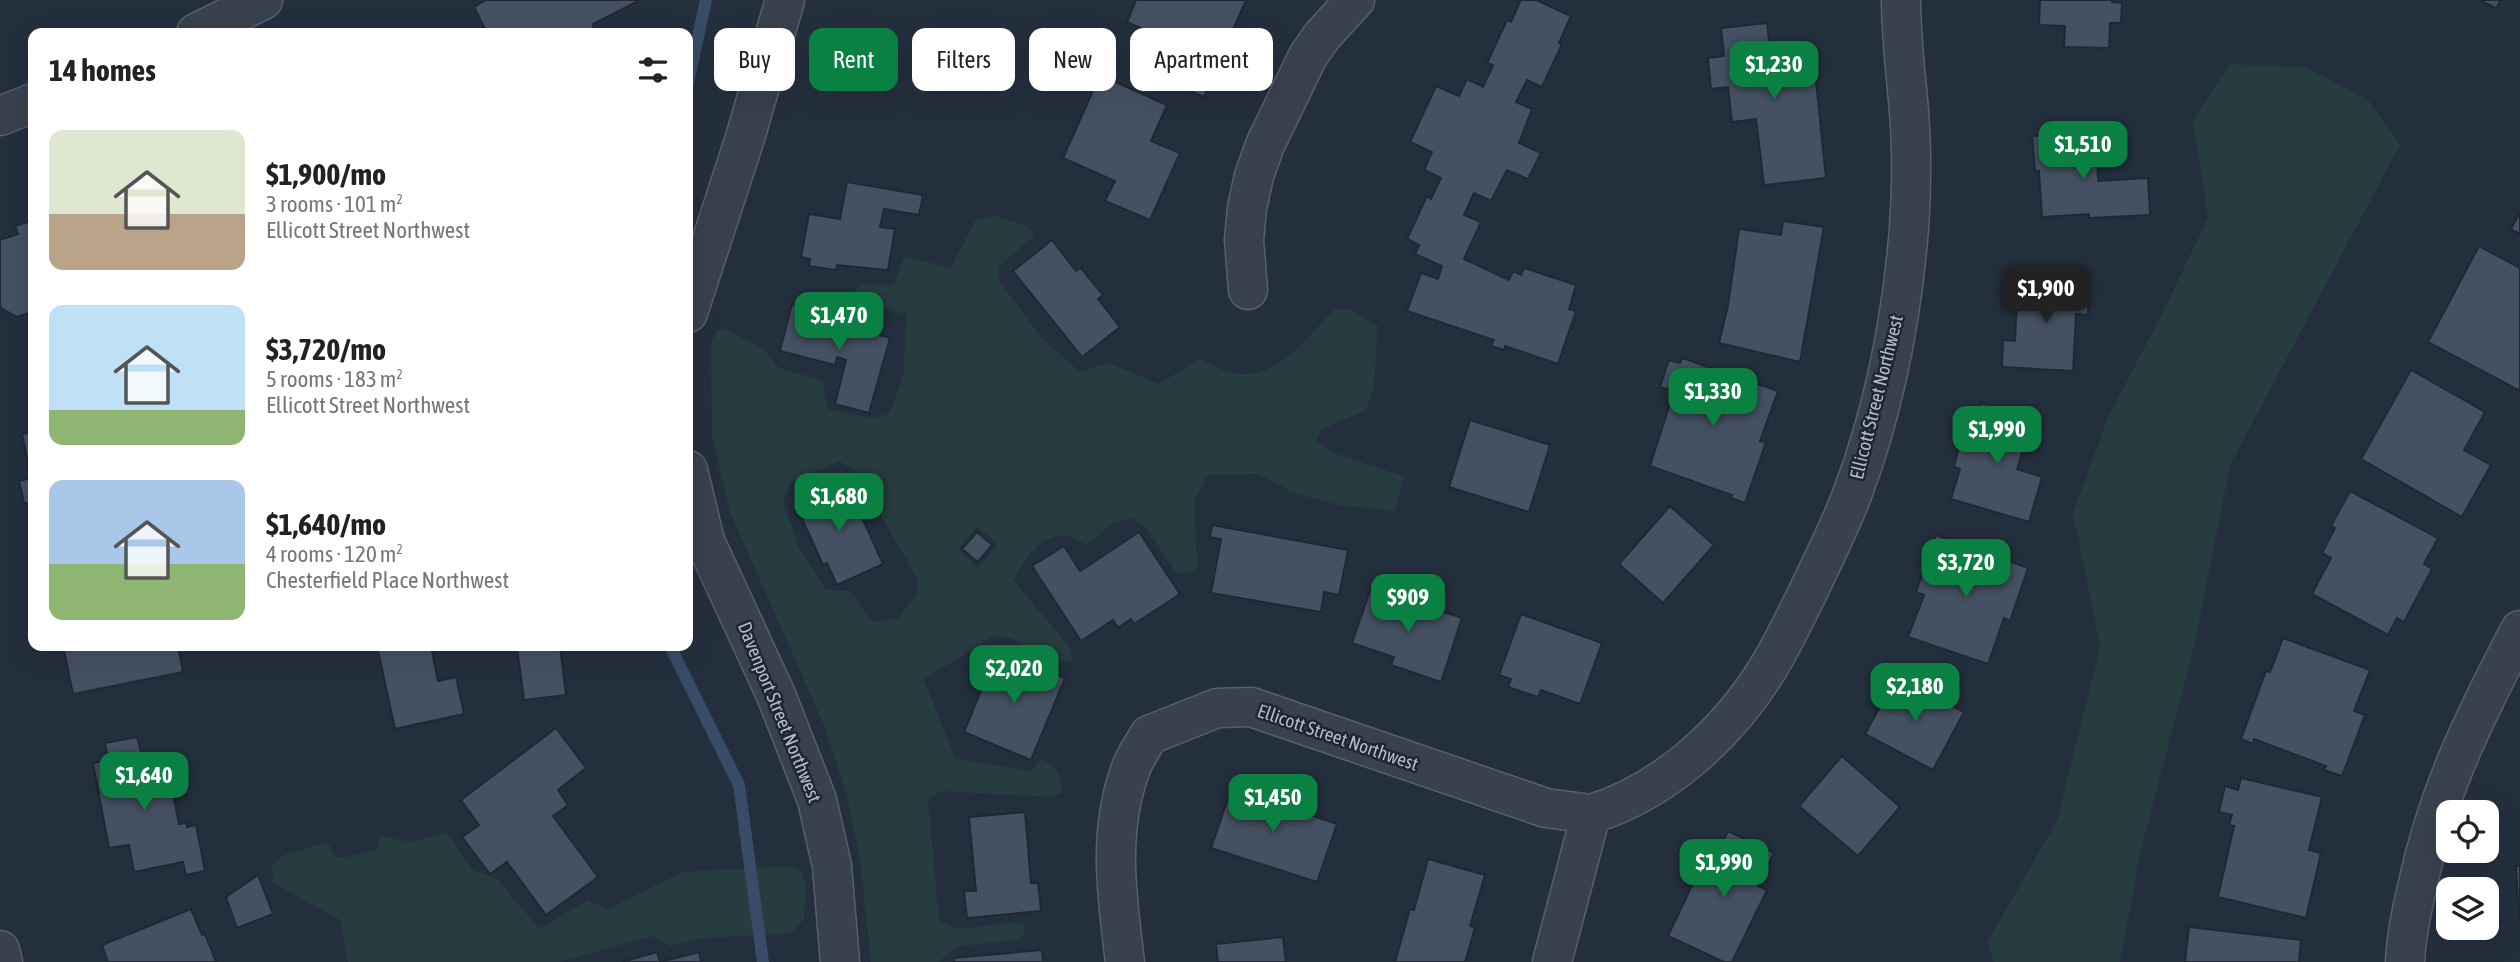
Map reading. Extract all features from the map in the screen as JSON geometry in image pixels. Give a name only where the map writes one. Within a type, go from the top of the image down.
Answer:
[{"type":"street","points":[[205,28],[263,0]]},
{"type":"street","points":[[693,298],[745,138],[785,0]]},
{"type":"street","points":[[1248,290],[1245,224],[1254,176],[1308,57],[1322,36],[1355,0]]},
{"type":"street","name":"Ellicott Street Northwest","points":[[1125,962],[1115,878],[1118,816],[1131,767],[1149,735],[1217,708],[1251,707],[1546,808],[1591,814],[1618,806],[1665,777],[1702,746],[1744,703],[1765,673],[1794,620],[1853,492],[1876,414],[1894,335],[1909,228],[1908,103],[1900,0]]},
{"type":"street","points":[[0,116],[28,105]]},
{"type":"street","name":"Davenport Street Northwest","points":[[693,491],[705,541],[776,695],[817,800],[832,866],[840,962]]},
{"type":"street","points":[[2405,962],[2406,938],[2423,859],[2439,805],[2470,726],[2520,630]]},
{"type":"street","points":[[1552,962],[1591,814]]},
{"type":"street","points":[[0,950],[3,962]]},
{"type":"green space","points":[[2229,64],[2305,67],[2368,100],[2400,145],[2230,465],[2195,643],[2141,850],[2120,962],[1994,962],[1987,943],[2057,821],[2100,647],[2073,513],[2108,417],[2208,218],[2193,122]]},
{"type":"green space","points":[[996,216],[1027,226],[1035,235],[998,267],[1000,282],[1042,338],[1080,372],[1109,363],[1159,384],[1199,359],[1230,372],[1246,374],[1261,371],[1289,356],[1334,309],[1350,309],[1378,326],[1374,386],[1366,410],[1321,430],[1316,440],[1336,454],[1404,476],[1395,511],[1339,505],[1289,492],[1258,474],[1208,475],[1194,500],[1197,567],[1190,573],[1176,573],[1146,527],[1132,518],[1112,523],[1087,545],[1069,537],[1057,536],[1034,550],[1013,580],[1070,648],[1072,660],[1064,663],[1010,638],[994,636],[924,679],[955,758],[1030,771],[1042,759],[1055,769],[1060,777],[1062,793],[1051,797],[941,791],[928,800],[939,921],[959,929],[1015,922],[1024,924],[1024,934],[1018,940],[959,946],[938,962],[871,962],[860,859],[846,793],[823,723],[730,512],[712,436],[711,345],[716,331],[723,328],[763,349],[779,368],[823,381],[827,409],[871,418],[889,414],[903,377],[907,314],[865,306],[853,291],[861,284],[894,285],[904,256],[951,268],[976,219]],"holes":[[[839,461],[854,470],[919,581],[916,596],[898,618],[872,622],[850,591],[826,590],[798,546],[783,502],[792,482]],[[977,527],[998,544],[978,568],[958,549]]]},
{"type":"green space","points":[[447,833],[471,869],[497,879],[540,929],[587,900],[607,909],[683,872],[789,866],[802,872],[806,887],[804,919],[791,934],[702,938],[670,946],[652,936],[559,962],[348,962],[340,920],[273,883],[272,865],[284,855],[327,842],[336,857],[348,857],[378,849],[379,836],[411,842]]},
{"type":"building","points":[[486,0],[640,0],[593,24],[594,28],[484,28],[474,7]]},
{"type":"building","points":[[1136,0],[1246,0],[1234,28],[1141,28],[1127,22]]},
{"type":"building","points":[[1521,0],[1536,0],[1571,16],[1559,43],[1562,44],[1542,87],[1527,80],[1516,102],[1532,109],[1519,143],[1541,153],[1528,179],[1507,170],[1491,201],[1474,193],[1464,215],[1481,222],[1464,259],[1509,280],[1513,271],[1521,275],[1524,268],[1576,285],[1569,309],[1576,311],[1558,364],[1505,346],[1504,350],[1491,346],[1494,340],[1407,311],[1421,273],[1438,279],[1442,266],[1415,254],[1419,245],[1407,239],[1427,196],[1431,199],[1441,178],[1424,170],[1432,152],[1410,142],[1436,86],[1459,96],[1467,79],[1483,87],[1493,65],[1487,63],[1507,20],[1511,22]]},
{"type":"building","points":[[2040,0],[2112,0],[2122,3],[2121,23],[2110,23],[2109,48],[2064,47],[2065,26],[2039,25]]},
{"type":"building","points":[[2479,0],[2501,0],[2496,8]]},
{"type":"building","points":[[1767,23],[1770,47],[1809,42],[1810,53],[1813,52],[1826,178],[1764,185],[1756,119],[1732,122],[1728,87],[1711,89],[1708,58],[1724,56],[1721,28]]},
{"type":"building","points":[[1116,82],[1130,88],[1130,91],[1167,105],[1151,141],[1180,153],[1150,220],[1105,201],[1115,181],[1063,158],[1093,91],[1116,91]]},
{"type":"building","points":[[1191,91],[1207,91],[1204,97]]},
{"type":"building","points":[[2089,132],[2089,153],[2097,152],[2098,181],[2148,178],[2150,215],[2089,218],[2089,214],[2042,217],[2039,171],[2035,171],[2032,136]]},
{"type":"building","points":[[847,182],[923,195],[919,215],[884,209],[880,227],[895,229],[888,270],[837,265],[836,270],[809,266],[810,259],[801,257],[809,214],[840,219]]},
{"type":"building","points":[[2520,212],[2520,234],[2511,229]]},
{"type":"building","points":[[1783,221],[1824,227],[1800,362],[1719,343],[1728,305],[1739,229],[1781,235]]},
{"type":"building","points":[[28,222],[28,314],[17,317],[1,308],[0,304],[0,240],[18,234],[15,226]]},
{"type":"building","points":[[1052,240],[1076,271],[1081,268],[1103,295],[1098,299],[1120,327],[1082,357],[1013,271]]},
{"type":"building","points":[[2479,246],[2520,268],[2520,391],[2428,342]]},
{"type":"building","points":[[2018,279],[2089,283],[2088,315],[2076,314],[2073,371],[2002,367],[2003,340],[2015,341]]},
{"type":"building","points":[[792,304],[846,319],[844,325],[890,338],[869,413],[835,404],[846,360],[837,357],[835,365],[780,351]]},
{"type":"building","points":[[1682,358],[1778,391],[1760,441],[1766,442],[1745,503],[1731,498],[1732,495],[1650,466],[1674,391],[1660,387],[1669,360],[1680,363]]},
{"type":"building","points":[[2411,370],[2485,412],[2464,450],[2491,465],[2462,517],[2361,459]]},
{"type":"building","points":[[1981,403],[2033,419],[2017,469],[2042,477],[2029,522],[1951,499],[1960,469],[1954,467],[1959,445],[1967,448]]},
{"type":"building","points":[[1470,420],[1550,445],[1529,512],[1449,487]]},
{"type":"building","points":[[28,433],[28,463],[22,434]]},
{"type":"building","points":[[28,479],[28,503],[24,503],[19,481]]},
{"type":"building","points":[[845,480],[883,564],[837,585],[827,563],[823,565],[795,503]]},
{"type":"building","points":[[2350,491],[2438,538],[2424,564],[2432,569],[2404,622],[2397,618],[2388,635],[2312,594],[2331,558],[2322,553],[2335,528],[2331,526]]},
{"type":"building","points":[[1670,506],[1714,545],[1663,603],[1619,564]]},
{"type":"building","points":[[1212,525],[1348,550],[1339,595],[1324,592],[1321,612],[1211,593],[1221,539],[1210,537]]},
{"type":"building","points":[[977,532],[992,545],[978,562],[962,549]]},
{"type":"building","points":[[1139,532],[1180,594],[1134,624],[1131,619],[1118,628],[1113,620],[1081,641],[1032,566],[1064,546],[1080,571]]},
{"type":"building","points":[[1936,535],[2028,568],[2010,621],[2004,618],[1988,664],[1908,637],[1924,595],[1916,592]]},
{"type":"building","points":[[1371,588],[1462,618],[1441,682],[1391,665],[1394,657],[1352,643]]},
{"type":"building","points":[[1521,614],[1602,643],[1580,704],[1541,690],[1538,697],[1508,687],[1511,679],[1499,675]]},
{"type":"building","points":[[2283,638],[2370,670],[2354,711],[2365,715],[2342,776],[2324,770],[2326,766],[2254,739],[2253,744],[2241,739],[2266,671],[2270,672]]},
{"type":"building","points":[[998,649],[1065,678],[1031,760],[964,732]]},
{"type":"building","points":[[64,651],[179,651],[183,672],[73,694]]},
{"type":"building","points":[[378,651],[432,651],[438,681],[456,677],[464,714],[395,729]]},
{"type":"building","points":[[517,651],[561,651],[566,695],[524,700]]},
{"type":"building","points":[[1897,676],[1964,712],[1933,770],[1865,734]]},
{"type":"building","points":[[556,728],[586,768],[558,790],[568,805],[553,816],[598,877],[546,915],[507,862],[490,874],[462,837],[479,825],[461,800]]},
{"type":"building","points":[[137,737],[148,778],[169,773],[179,824],[187,823],[187,827],[196,825],[205,871],[186,875],[183,862],[134,872],[129,845],[109,848],[93,763],[108,760],[105,743]]},
{"type":"building","points":[[1842,756],[1900,807],[1858,856],[1799,806]]},
{"type":"building","points":[[2241,778],[2322,797],[2309,850],[2321,853],[2306,918],[2218,897],[2234,826],[2229,825],[2232,815],[2219,812],[2225,786],[2238,790]]},
{"type":"building","points":[[1233,784],[1285,802],[1283,806],[1337,824],[1317,882],[1211,848]]},
{"type":"building","points":[[1025,812],[1031,883],[1038,883],[1041,911],[967,918],[964,891],[976,891],[969,817]]},
{"type":"building","points":[[1728,831],[1774,853],[1758,886],[1767,890],[1732,962],[1724,962],[1668,936],[1704,860],[1712,865]]},
{"type":"building","points":[[1428,859],[1485,875],[1470,926],[1475,928],[1465,962],[1395,962],[1410,909],[1414,910]]},
{"type":"building","points":[[2516,866],[2520,866],[2520,918],[2519,918]]},
{"type":"building","points":[[258,875],[273,914],[237,928],[226,897]]},
{"type":"building","points":[[191,909],[216,962],[108,962],[102,945]]},
{"type":"building","points":[[2189,927],[2301,940],[2299,962],[2185,962]]},
{"type":"building","points":[[1283,937],[1286,962],[1218,962],[1216,944]]},
{"type":"building","points":[[1042,950],[1043,962],[954,962],[954,958]]},
{"type":"building","points":[[657,952],[660,962],[622,962]]},
{"type":"building","points":[[699,952],[701,962],[660,962]]},
{"type":"waterway","points":[[693,60],[706,0]]},
{"type":"waterway","points":[[672,651],[739,785],[763,962]]}]
